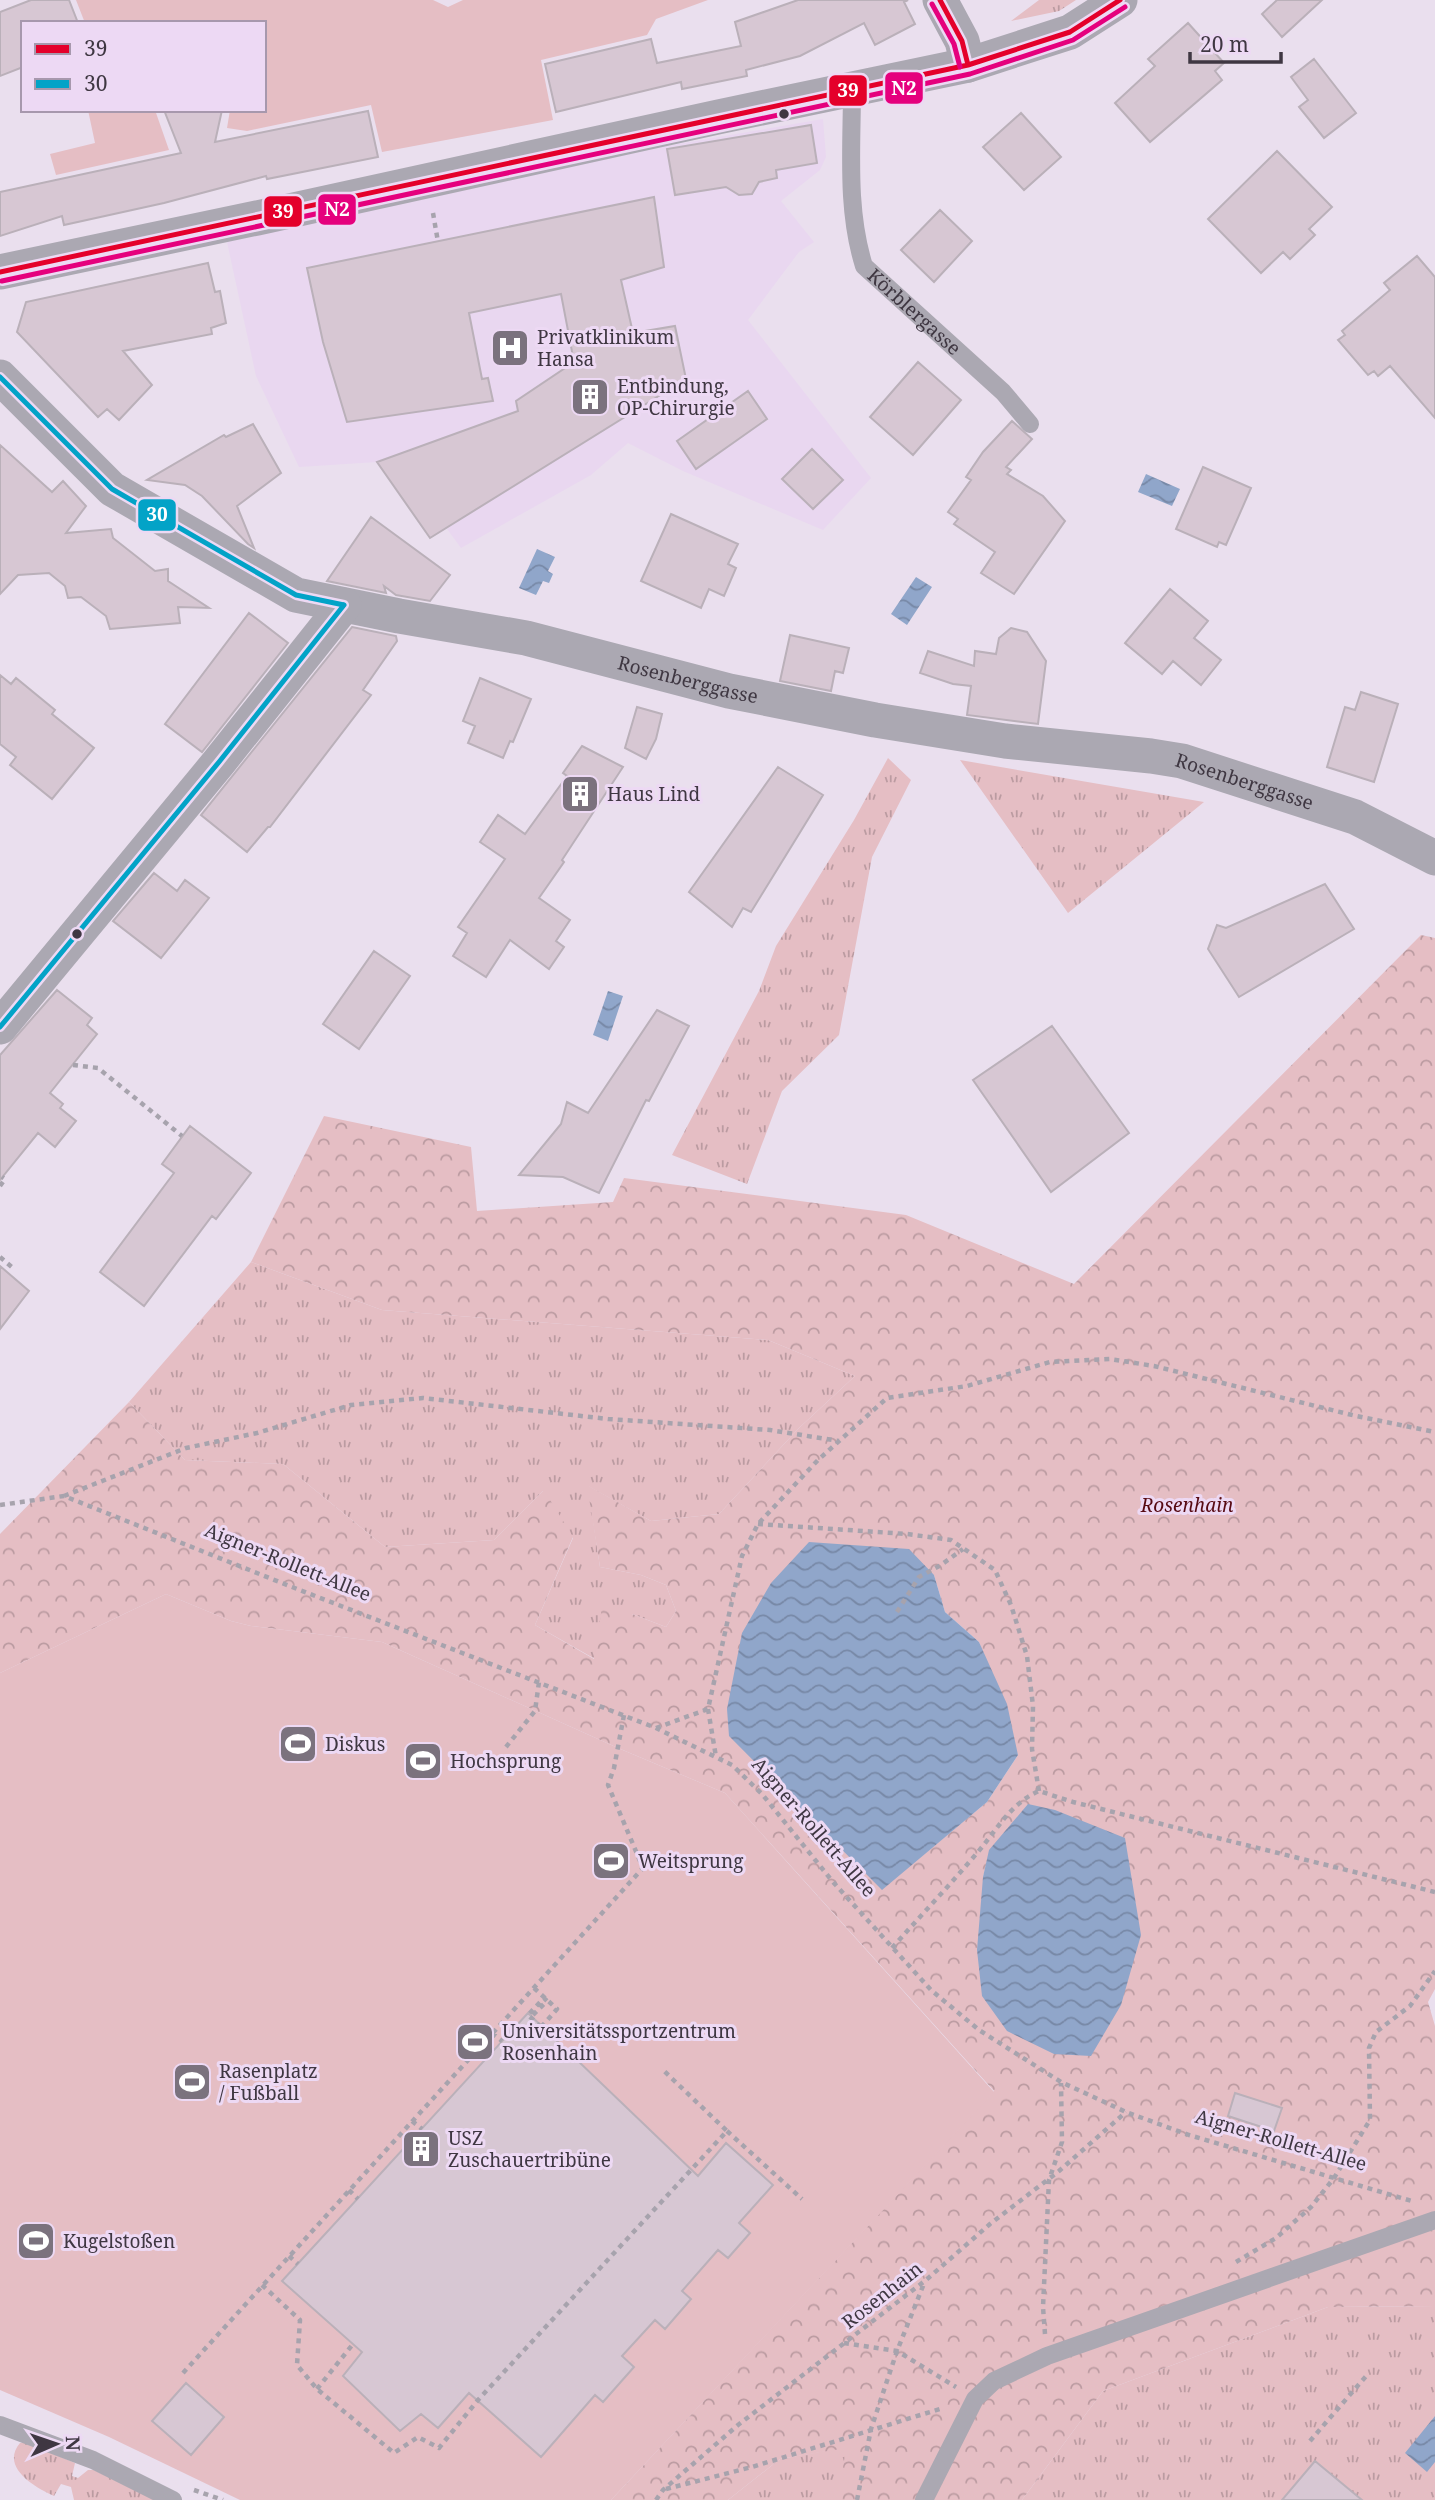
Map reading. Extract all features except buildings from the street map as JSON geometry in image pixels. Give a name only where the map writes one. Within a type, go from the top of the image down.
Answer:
[{"type":"street","points":[[940,0],[962,41],[968,65]]},
{"type":"street","points":[[0,272],[968,65],[1070,32],[1120,0]]},
{"type":"street","name":"Rosenberggasse","points":[[0,377],[113,489],[296,595],[526,638],[729,691],[875,720],[1005,741],[1182,761],[1355,817],[1435,858]]},
{"type":"street","points":[[0,1027],[219,762],[344,605]]},
{"type":"lane","name":"Körblergasse","points":[[852,88],[855,239],[864,266],[1003,392],[1030,424]]},
{"type":"lane","points":[[924,2500],[975,2399],[995,2381],[1047,2356],[1435,2220]]},
{"type":"lane","points":[[0,2425],[93,2460],[173,2500]]},
{"type":"path","points":[[432,209],[438,242]]},
{"type":"path","points":[[73,1065],[97,1068],[182,1136]]},
{"type":"path","points":[[0,1186],[5,1179],[2,1177]]},
{"type":"path","points":[[0,1257],[13,1268]]},
{"type":"path","points":[[716,1757],[708,1709],[742,1556],[758,1524],[887,1398],[967,1386],[1050,1362],[1110,1359],[1154,1366],[1356,1416],[1435,1432]]},
{"type":"path","points":[[64,1496],[186,1448],[257,1433],[351,1405],[423,1398],[608,1419],[771,1430],[840,1441]]},
{"type":"path","name":"Aigner-Rollett-Allee","points":[[0,1505],[64,1496],[624,1715],[716,1757],[732,1765],[762,1794],[834,1882],[931,1990],[979,2029],[1061,2082],[1126,2112],[1189,2135],[1412,2200],[1420,2206]]},
{"type":"path","points":[[758,1524],[907,1534],[951,1540],[995,1570],[1011,1605],[1027,1656],[1033,1706],[1032,1749],[1039,1791]]},
{"type":"path","points":[[897,1612],[919,1577],[963,1549]]},
{"type":"path","points":[[506,1747],[535,1711],[539,1682]]},
{"type":"path","points":[[656,1728],[708,1709]]},
{"type":"path","points":[[183,2372],[643,1868],[608,1785],[624,1715]]},
{"type":"path","points":[[892,1948],[982,1847],[1004,1818],[1024,1797],[1039,1791],[1073,1802],[1435,1892]]},
{"type":"path","points":[[1200,2302],[1218,2274],[1276,2238],[1311,2207],[1334,2178],[1370,2120],[1369,2048],[1376,2032],[1410,2006],[1435,1971]]},
{"type":"path","points":[[533,2015],[547,2001],[544,1998],[528,2015],[541,2027],[557,2009],[534,1988]]},
{"type":"path","points":[[502,2022],[511,2031]]},
{"type":"path","points":[[492,2033],[502,2041]]},
{"type":"path","points":[[663,2070],[802,2199]]},
{"type":"path","points":[[1047,2356],[1043,2308],[1049,2180],[1062,2142],[1061,2082]]},
{"type":"path","name":"Rosenhain","points":[[656,2500],[663,2490],[738,2425],[926,2280],[990,2224],[1049,2180],[1126,2112]]},
{"type":"path","points":[[412,2121],[422,2129]]},
{"type":"path","points":[[262,2285],[300,2320],[298,2365],[317,2389],[394,2453],[418,2437],[439,2448],[478,2400],[727,2131]]},
{"type":"path","points":[[349,2190],[358,2199]]},
{"type":"path","points":[[289,2256],[298,2263]]},
{"type":"path","points":[[857,2500],[871,2429],[897,2351],[926,2280]]},
{"type":"path","points":[[844,2343],[897,2351],[975,2399]]},
{"type":"path","points":[[317,2389],[354,2344]]},
{"type":"path","points":[[1310,2441],[1367,2375]]},
{"type":"path","points":[[663,2490],[752,2467],[975,2399]]},
{"type":"shaded area","name":"Privatklinikum Hansa","points":[[823,119],[826,157],[820,170],[781,201],[814,242],[799,252],[748,320],[871,478],[823,530],[683,471],[628,443],[591,475],[461,548],[394,456],[377,462],[299,467],[256,376],[227,242],[666,146]]},
{"type":"green space","points":[[76,0],[433,0],[448,7],[463,0],[708,0],[656,19],[647,35],[541,60],[553,120],[382,152],[371,105],[247,131],[227,128],[230,112],[266,112],[266,21],[84,21]]},
{"type":"green space","points":[[1039,0],[1076,0],[1059,11],[1011,21]]},
{"type":"green space","points":[[88,112],[156,112],[169,150],[56,175],[50,154],[95,143]]},
{"type":"green space","points":[[888,758],[911,780],[872,857],[839,1035],[782,1091],[747,1184],[672,1155],[759,991],[776,946],[854,820]]},
{"type":"green space","points":[[960,760],[1204,802],[1068,913]]},
{"type":"green space","name":"Rosenhain","points":[[1421,935],[1435,938],[1435,1989],[1428,2002],[1435,2026],[1435,2306],[1328,2307],[1103,2391],[1022,2500],[838,2500],[846,2448],[780,2459],[728,2500],[611,2500],[994,2091],[725,1793],[382,1642],[251,1626],[231,1621],[166,1594],[0,1673],[0,1534],[129,1402],[185,1460],[283,1464],[385,1547],[494,1540],[544,1490],[573,1537],[535,1625],[594,1659],[602,1607],[632,1614],[666,1627],[676,1611],[666,1585],[641,1575],[600,1567],[587,1485],[651,1521],[719,1514],[799,1428],[855,1376],[768,1340],[382,1310],[251,1262],[324,1116],[471,1147],[477,1211],[613,1202],[624,1178],[906,1215],[1074,1284]],"holes":[[[934,1575],[945,1612],[979,1642],[1018,1755],[987,1802],[882,1889]],[[1011,1826],[983,1877],[990,1850]]]},
{"type":"green space","points":[[251,1262],[382,1310],[768,1340],[855,1376],[799,1428],[719,1514],[651,1521],[588,1486],[600,1567],[641,1575],[666,1585],[676,1611],[666,1627],[632,1614],[595,1659],[535,1625],[573,1538],[543,1491],[494,1540],[385,1547],[283,1464],[185,1460],[129,1402]]},
{"type":"green space","name":"Universitätssportzentrum Rosenhain","points":[[166,1594],[231,1621],[251,1626],[382,1642],[725,1793],[994,2092],[611,2500],[240,2500],[109,2437],[0,2390],[0,1673]]},
{"type":"green space","points":[[1435,2306],[1435,2500],[1022,2500],[1103,2391],[1328,2307]]},
{"type":"green space","points":[[26,2442],[75,2463],[72,2476],[78,2478],[88,2470],[94,2470],[155,2500],[74,2500],[71,2487],[61,2484],[54,2496],[29,2482],[17,2468],[15,2452],[20,2443]]},
{"type":"green space","points":[[847,2447],[839,2500],[728,2500],[780,2459]]},
{"type":"water","points":[[1146,474],[1180,489],[1172,506],[1138,492]]},
{"type":"water","points":[[537,549],[555,557],[548,571],[553,574],[549,583],[543,581],[536,595],[519,588]]},
{"type":"water","points":[[916,577],[932,587],[907,625],[891,614]]},
{"type":"water","points":[[608,991],[623,996],[608,1041],[593,1035]]},
{"type":"water","points":[[809,1542],[909,1549],[934,1575],[945,1612],[979,1642],[1007,1704],[1018,1755],[987,1802],[882,1890],[729,1736],[727,1709],[742,1633],[771,1583]]},
{"type":"water","points":[[1028,1804],[1055,1810],[1125,1838],[1141,1935],[1121,2005],[1091,2056],[1054,2054],[1007,2031],[982,1996],[977,1950],[983,1877],[989,1850]]},
{"type":"water","points":[[1435,2416],[1435,2462],[1427,2472],[1405,2453]]},
{"type":"transit line","name":"39","points":[[940,0],[962,41],[968,65]]},
{"type":"transit line","name":"39","points":[[0,272],[968,65],[1070,32],[1120,0]]},
{"type":"transit line","name":"N2","points":[[932,4],[954,44],[960,67]]},
{"type":"transit line","name":"N2","points":[[2,281],[970,74],[1073,40],[1125,7]]},
{"type":"transit line","name":"30","points":[[0,377],[112,489],[296,595],[344,605]]},
{"type":"transit line","name":"30","points":[[0,1027],[219,762],[344,605]]},
{"type":"place","name":"Privatklinikum Hansa","points":[[510,348]]},
{"type":"place","name":"Entbindung, OP-Chirurgie","points":[[590,397]]},
{"type":"place","name":"Haus Lind","points":[[580,794]]},
{"type":"place","name":"Diskus","points":[[298,1744]]},
{"type":"place","name":"Hochsprung","points":[[423,1761]]},
{"type":"place","name":"Weitsprung","points":[[611,1861]]},
{"type":"place","name":"Universitätssportzentrum Rosenhain","points":[[475,2042]]},
{"type":"place","name":"Rasenplatz / Fußball","points":[[192,2082]]},
{"type":"place","name":"USZ Zuschauertribüne","points":[[421,2149]]},
{"type":"place","name":"Kugelstoßen","points":[[36,2241]]}]
